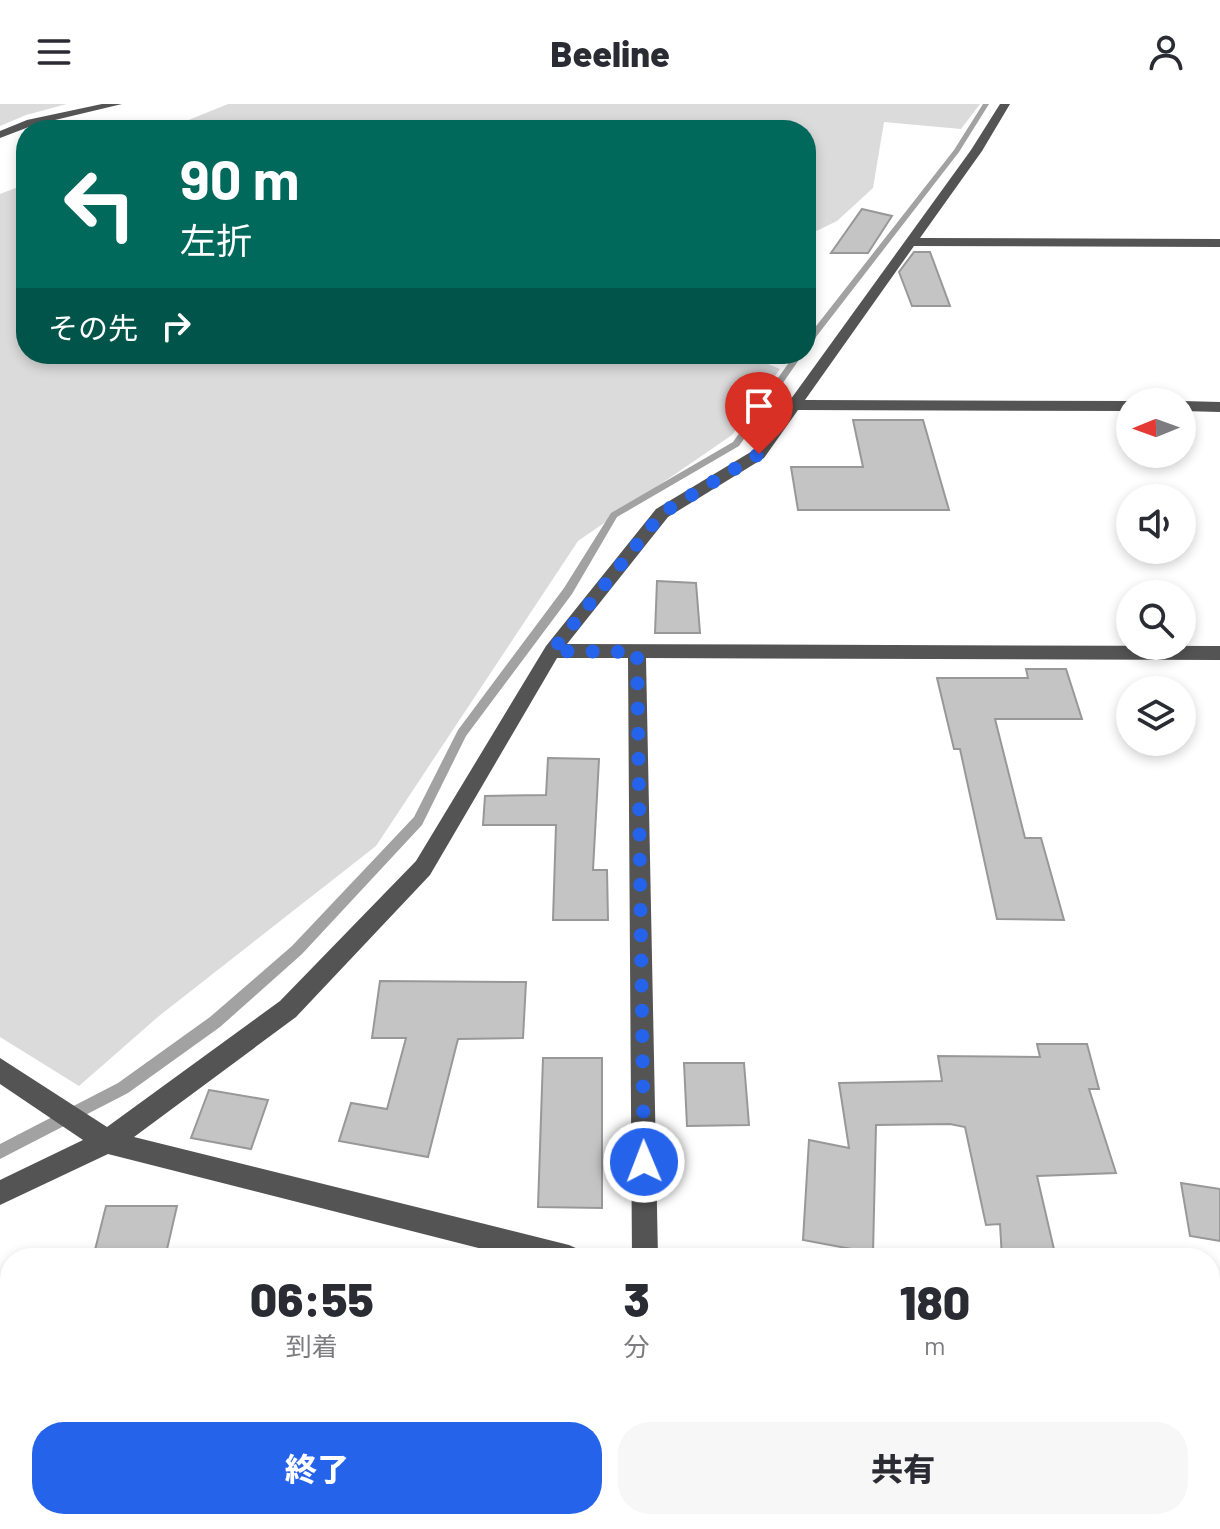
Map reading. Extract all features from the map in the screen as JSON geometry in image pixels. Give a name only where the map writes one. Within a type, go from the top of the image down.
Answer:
[{"type":"street","points":[[41,120],[117,104]]},
{"type":"street","points":[[0,1193],[107,1142],[288,1009],[423,868],[552,651],[662,513],[759,454],[976,151],[1005,104]]},
{"type":"street","points":[[911,242],[1220,243]]},
{"type":"street","points":[[794,405],[1116,406]]},
{"type":"street","points":[[1196,406],[1220,407]]},
{"type":"street","points":[[552,651],[1220,653]]},
{"type":"street","points":[[637,652],[645,1248]]},
{"type":"street","points":[[0,1070],[107,1142],[491,1248]]},
{"type":"shaded area","points":[[0,104],[67,104],[0,126]]},
{"type":"shaded area","points":[[228,104],[980,104],[961,129],[884,122],[873,188],[837,221],[816,231],[816,120],[189,120]]},
{"type":"shaded area","points":[[16,188],[16,364],[768,364],[780,369],[732,435],[578,541],[376,846],[159,1016],[79,1086],[0,1037],[0,194]]},
{"type":"building","points":[[862,209],[892,216],[868,253],[831,253]]},
{"type":"building","points":[[914,252],[930,252],[950,306],[912,306],[899,272]]},
{"type":"building","points":[[853,420],[923,420],[949,510],[798,510],[791,467],[863,467]]},
{"type":"building","points":[[657,581],[696,583],[700,633],[655,633]]},
{"type":"building","points":[[1026,669],[1066,669],[1082,719],[995,719],[1025,838],[1041,838],[1064,920],[997,919],[960,749],[954,749],[937,678],[1028,678]]},
{"type":"building","points":[[548,758],[599,759],[593,870],[607,870],[608,920],[553,920],[556,825],[483,825],[485,796],[546,795]]},
{"type":"building","points":[[380,981],[526,982],[523,1038],[458,1039],[428,1157],[339,1141],[351,1103],[387,1109],[406,1038],[372,1038]]},
{"type":"building","points":[[1037,1044],[1087,1044],[1099,1089],[1089,1089],[1116,1173],[1037,1176],[1054,1248],[1001,1248],[1000,1224],[986,1225],[965,1127],[950,1124],[876,1125],[873,1248],[846,1248],[803,1240],[809,1140],[849,1148],[839,1083],[942,1081],[938,1056],[1040,1057]]},
{"type":"building","points":[[543,1058],[602,1058],[602,1208],[538,1207]]},
{"type":"building","points":[[684,1063],[744,1063],[749,1125],[687,1126]]},
{"type":"building","points":[[209,1090],[268,1100],[251,1149],[191,1138]]},
{"type":"building","points":[[1181,1183],[1220,1189],[1220,1241],[1190,1236]]},
{"type":"building","points":[[106,1206],[177,1206],[167,1248],[96,1248]]},
{"type":"waterway","points":[[816,331],[957,151],[986,104]]},
{"type":"waterway","points":[[0,1152],[123,1088],[215,1022],[297,950],[418,821],[462,733],[568,591],[614,515],[736,444],[792,364]]},
{"type":"route","points":[[644,1162],[637,652],[552,651],[662,513],[759,454]]}]
